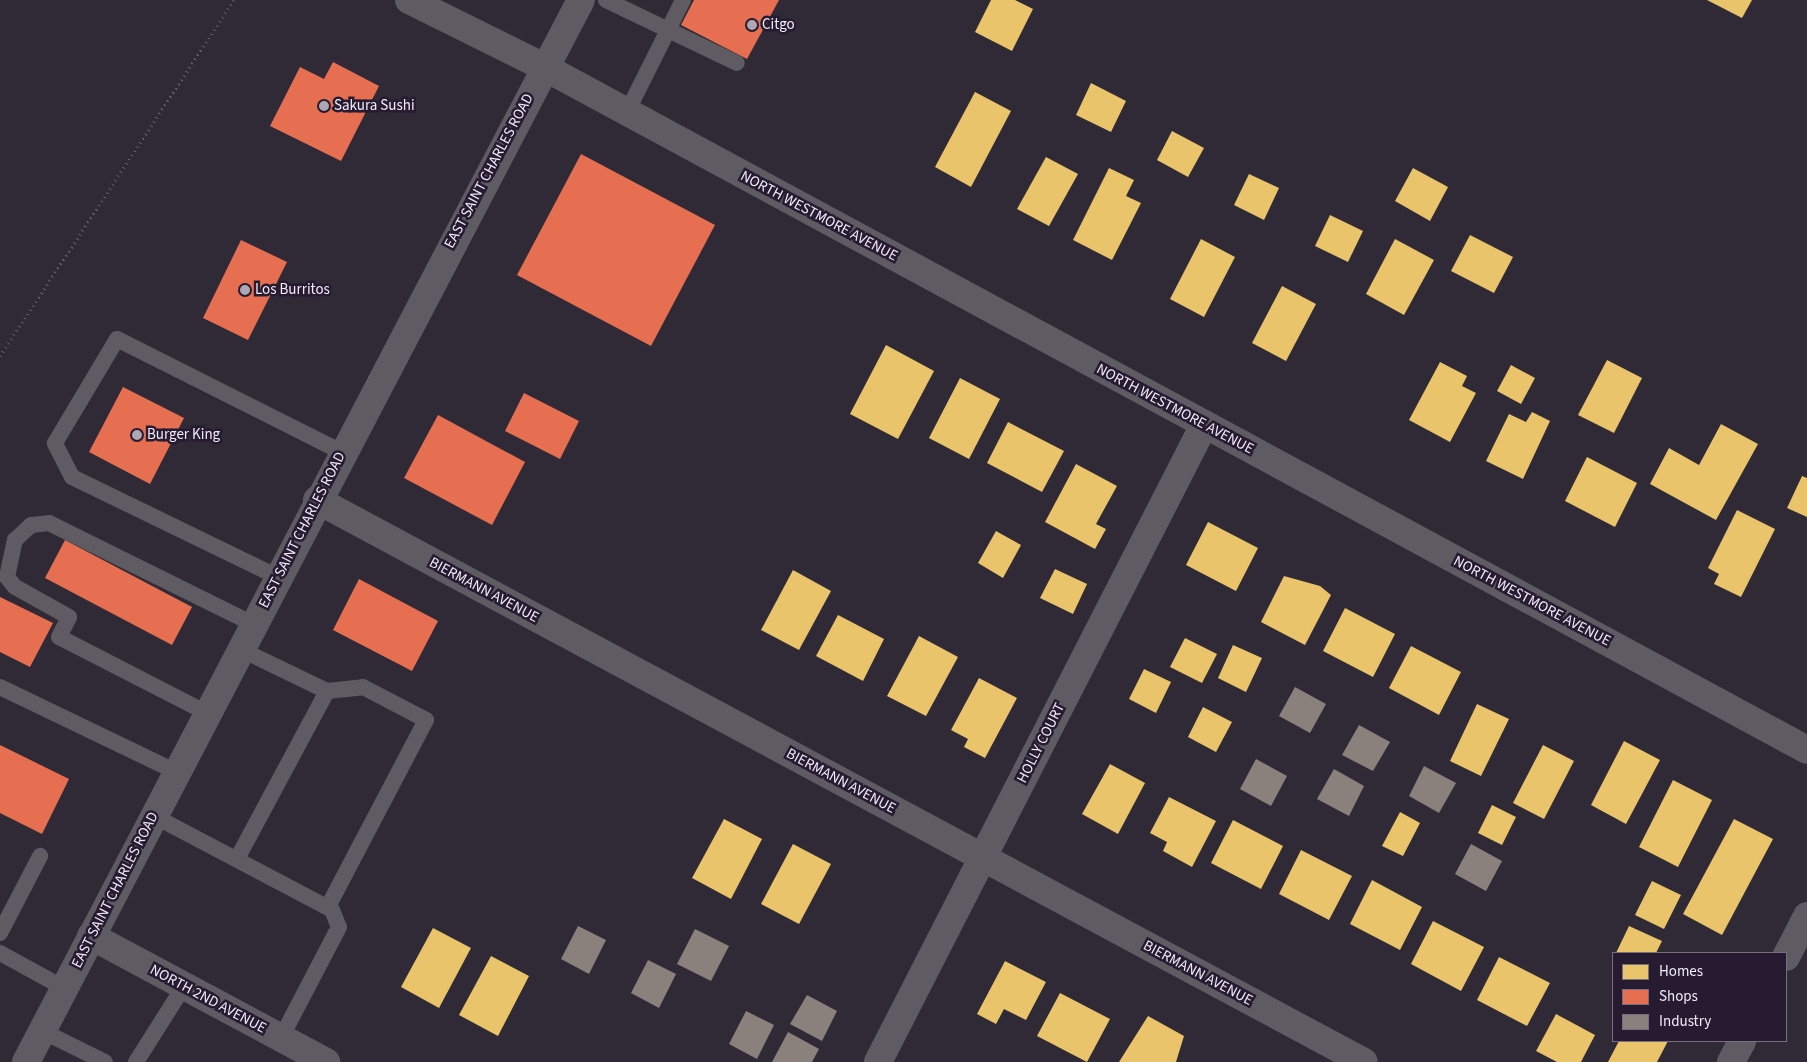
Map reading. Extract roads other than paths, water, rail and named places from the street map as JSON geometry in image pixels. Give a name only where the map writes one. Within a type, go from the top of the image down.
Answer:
[{"type":"street","name":"NORTH WESTMORE AVENUE","points":[[408,0],[544,67],[1807,750]]},
{"type":"street","name":"EAST SAINT CHARLES ROAD","points":[[26,1062],[342,452],[581,0]]},
{"type":"street","name":"HOLLY COURT","points":[[878,1062],[1204,425]]},
{"type":"street","name":"BIERMANN AVENUE","points":[[317,500],[1364,1062]]},
{"type":"street","points":[[1787,955],[1807,916]]},
{"type":"street","name":"NORTH 2ND AVENUE","points":[[91,936],[326,1062]]},
{"type":"street","points":[[1731,1062],[1741,1042]]},
{"type":"lane","points":[[606,0],[737,63]]},
{"type":"lane","points":[[626,112],[684,0]]},
{"type":"lane","points":[[278,577],[72,477],[55,443],[117,339],[342,452]]},
{"type":"lane","points":[[207,713],[59,637],[68,617],[15,587],[7,576],[16,540],[31,526],[49,523],[253,624]]},
{"type":"lane","points":[[240,649],[327,691],[363,687],[426,720],[328,907]]},
{"type":"lane","points":[[0,687],[176,772]]},
{"type":"lane","points":[[237,860],[327,691]]},
{"type":"lane","points":[[154,816],[328,907],[339,927],[281,1038]]},
{"type":"lane","points":[[0,933],[40,856]]},
{"type":"lane","points":[[0,953],[64,988]]},
{"type":"lane","points":[[136,1062],[184,986]]},
{"type":"lane","points":[[42,1031],[105,1062]]},
{"type":"place","name":"Citgo","points":[[752,25]]},
{"type":"place","name":"Sakura Sushi","points":[[324,106]]},
{"type":"place","name":"Los Burritos","points":[[245,290]]},
{"type":"place","name":"Burger King","points":[[137,435]]}]
